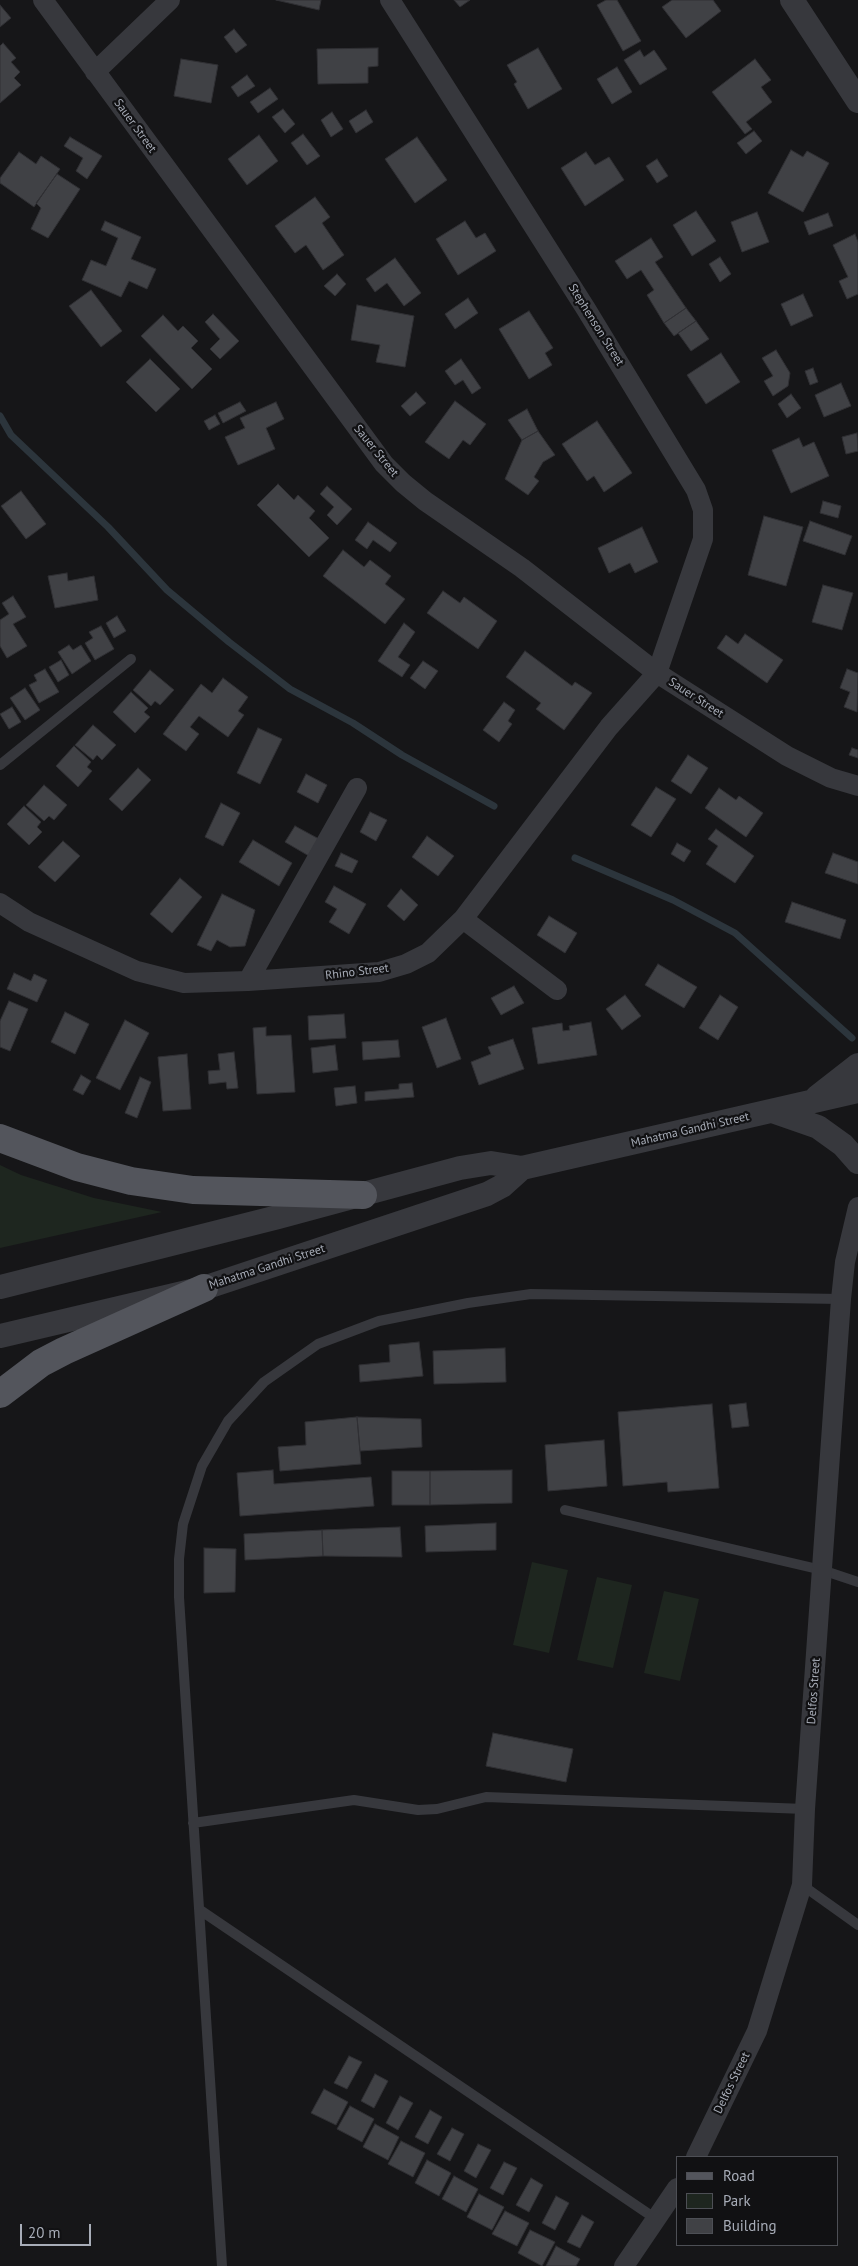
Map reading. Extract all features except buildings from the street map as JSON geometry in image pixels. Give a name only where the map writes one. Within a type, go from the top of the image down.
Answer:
[{"type":"main road","points":[[0,1138],[76,1168],[131,1181],[193,1190],[363,1195]]},
{"type":"main road","points":[[0,1394],[41,1363],[64,1351],[204,1288]]},
{"type":"street","name":"Sauer Street","points":[[43,0],[384,464],[425,501],[522,568],[657,673],[787,756],[831,778],[858,786]]},
{"type":"street","points":[[95,72],[170,0]]},
{"type":"street","name":"Stephenson Street","points":[[390,0],[586,309],[696,490],[702,510],[702,539],[657,673]]},
{"type":"street","points":[[792,0],[858,101]]},
{"type":"street","name":"Rhino Street","points":[[0,902],[29,922],[137,972],[184,983],[248,981],[380,972],[406,964],[428,953],[463,919],[610,728],[657,673]]},
{"type":"street","points":[[248,981],[357,788]]},
{"type":"street","points":[[463,919],[557,990]]},
{"type":"street","points":[[810,1102],[858,1065]]},
{"type":"street","name":"Mahatma Gandhi Street","points":[[0,1287],[363,1195],[460,1168],[491,1164],[522,1168],[858,1091]]},
{"type":"street","points":[[772,1111],[818,1127],[843,1145],[858,1162]]},
{"type":"street","name":"Mahatma Gandhi Street","points":[[0,1336],[204,1288],[488,1194],[502,1186],[522,1168]]},
{"type":"street","name":"Delfos Street","points":[[696,2156],[757,2031],[802,1885],[805,1810],[841,1299],[851,1264],[858,1207]]},
{"type":"street","points":[[624,2266],[676,2189]]},
{"type":"lane","points":[[0,765],[131,660]]},
{"type":"lane","points":[[222,2266],[179,1597],[179,1559],[184,1524],[202,1466],[228,1421],[264,1382],[318,1344],[380,1321],[477,1301],[532,1294],[841,1299]]},
{"type":"lane","points":[[565,1510],[822,1570],[858,1582]]},
{"type":"lane","points":[[193,1823],[354,1800],[418,1810],[437,1809],[486,1797],[805,1810]]},
{"type":"lane","points":[[802,1885],[858,1925]]},
{"type":"lane","points":[[200,1910],[656,2219]]},
{"type":"green space","points":[[0,1165],[21,1175],[94,1198],[162,1212],[0,1248]]},
{"type":"green space","points":[[532,1562],[568,1570],[549,1653],[513,1645]]},
{"type":"green space","points":[[597,1577],[632,1585],[613,1668],[577,1660]]},
{"type":"green space","points":[[664,1591],[699,1599],[680,1681],[644,1673]]},
{"type":"waterway","points":[[0,416],[11,435],[108,527],[167,590],[229,642],[290,689],[353,723],[402,755],[494,806]]},
{"type":"waterway","points":[[575,858],[673,900],[735,933],[852,1038]]}]
